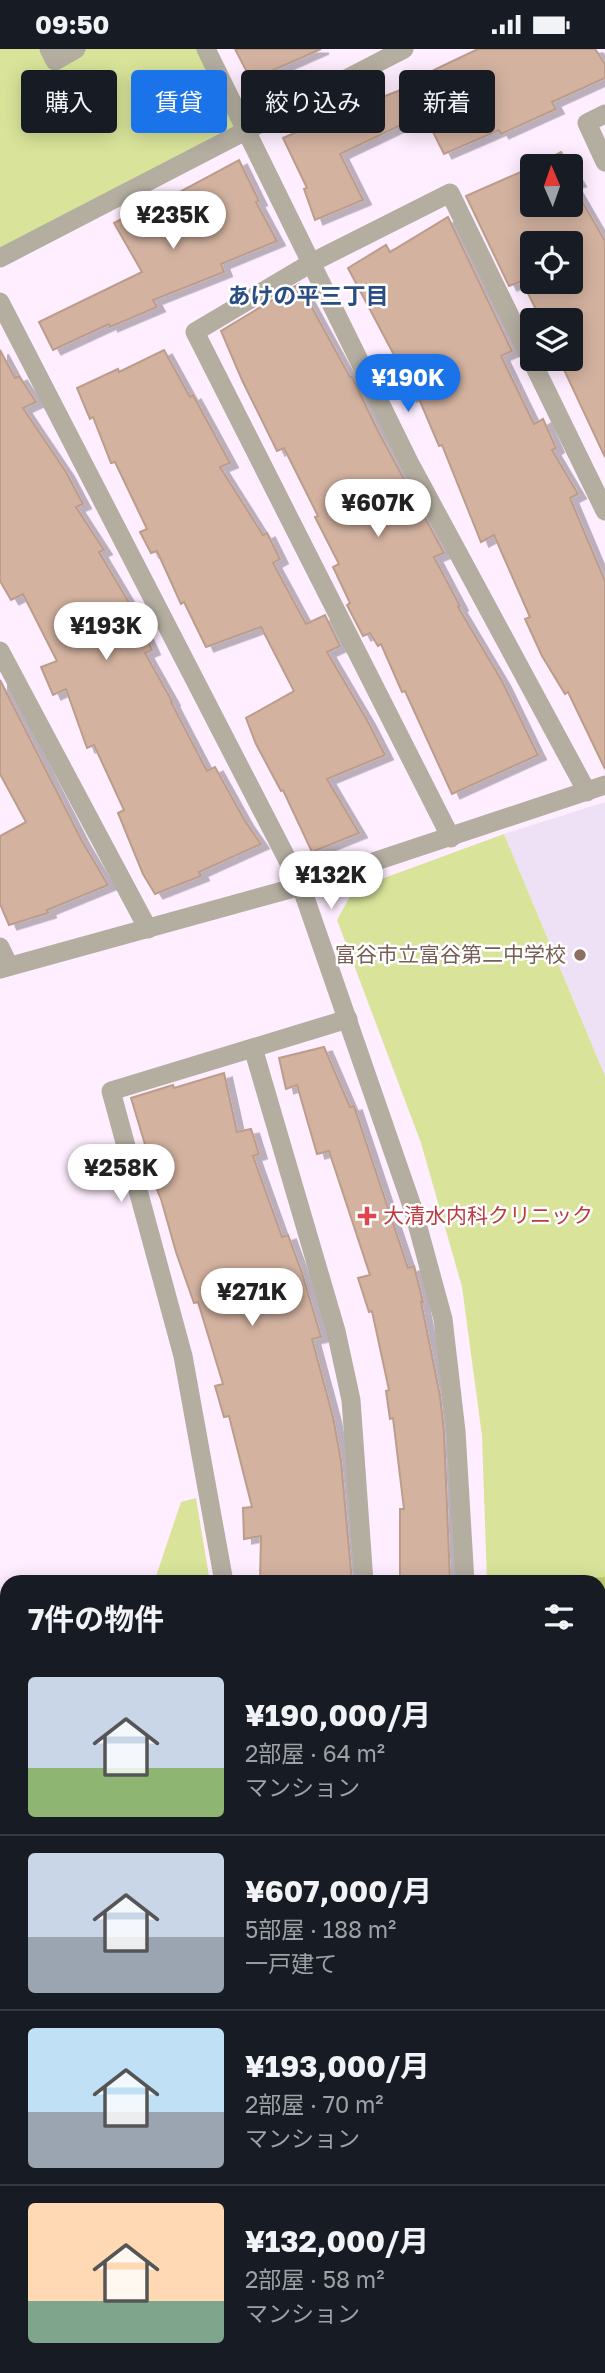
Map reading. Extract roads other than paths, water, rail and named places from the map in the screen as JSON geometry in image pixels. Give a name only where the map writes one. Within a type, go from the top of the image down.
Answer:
[{"type":"street","points":[[49,49],[55,61],[76,49]]},
{"type":"street","points":[[206,49],[241,117]]},
{"type":"street","points":[[363,70],[404,49]]},
{"type":"street","points":[[605,114],[587,123],[605,162]]},
{"type":"street","points":[[0,258],[241,132]]},
{"type":"street","points":[[0,947],[5,968],[301,886],[596,788],[409,462],[249,133]]},
{"type":"street","points":[[451,838],[195,332],[311,263],[450,193],[605,511]]},
{"type":"street","points":[[0,302],[301,886],[412,1209],[443,1319],[456,1431],[465,1575]]},
{"type":"street","points":[[0,651],[148,929]]},
{"type":"street","points":[[224,1575],[183,1356],[111,1091],[348,1019]]},
{"type":"street","points":[[253,1048],[336,1331],[351,1400],[364,1575]]},
{"type":"place","name":"富谷市立富谷第二中学校","points":[[580,955]]},
{"type":"place","name":"大清水内科クリニック","points":[[367,1216]]},
{"type":"district","name":"あけの平三丁目","points":[[308,296]]}]
